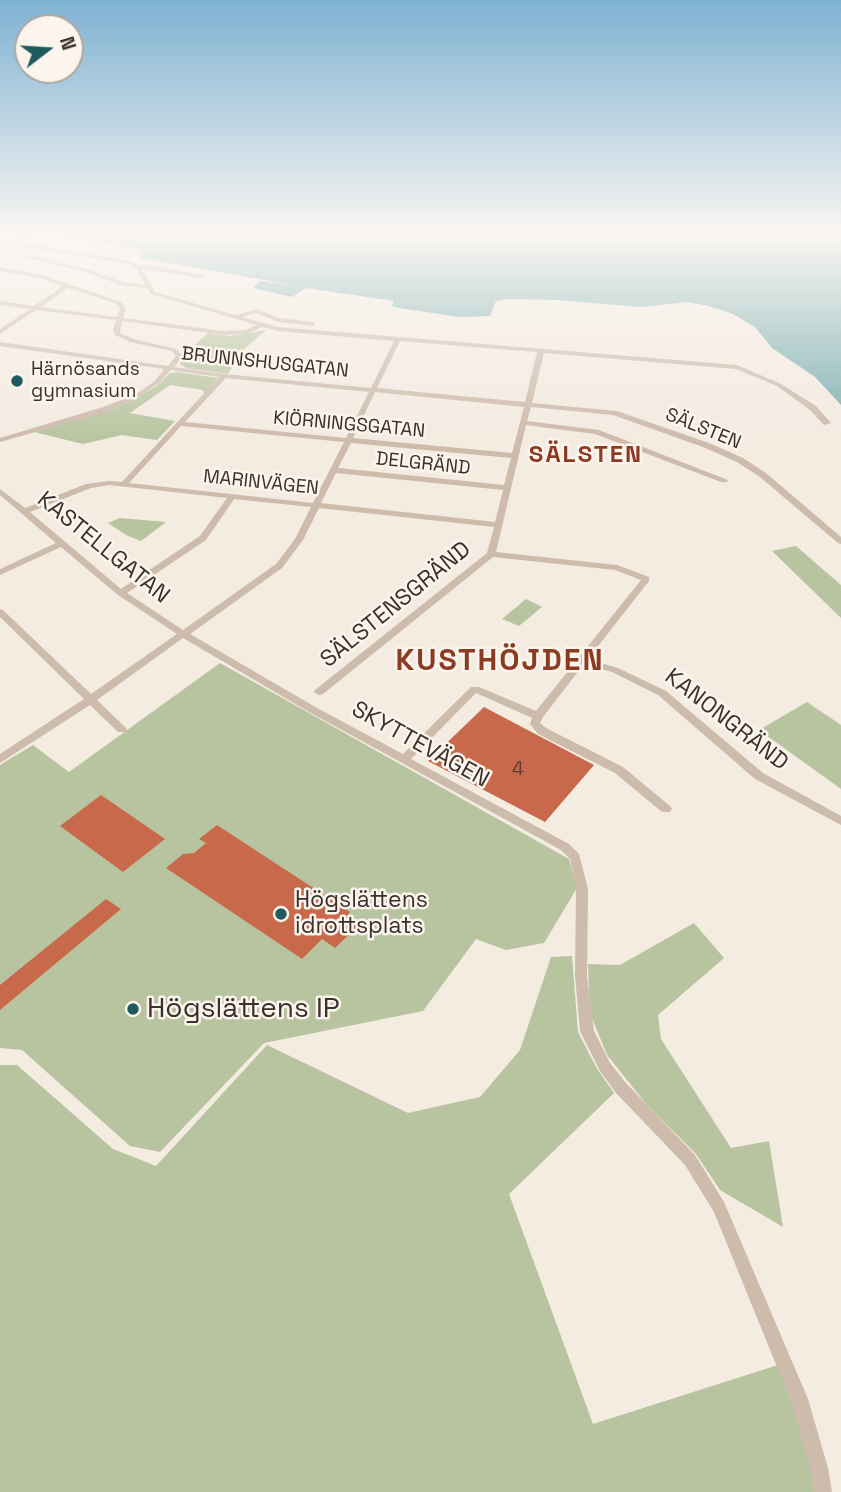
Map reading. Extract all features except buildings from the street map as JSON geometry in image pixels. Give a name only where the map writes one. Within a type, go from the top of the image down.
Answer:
[{"type":"street","points":[[0,303],[224,333],[246,332],[262,325]]},
{"type":"street","points":[[0,332],[42,303]]},
{"type":"street","points":[[0,440],[122,403],[149,389],[177,362],[178,353],[122,337],[116,330],[123,309],[118,303]]},
{"type":"street","points":[[185,303],[286,330],[737,367],[779,385],[813,408],[827,422]]},
{"type":"street","points":[[234,317],[257,311],[278,320],[313,324]]},
{"type":"street","points":[[0,759],[90,700],[279,566],[299,540],[317,506],[398,339]]},
{"type":"street","name":"BRUNNSHUSGATAN","points":[[0,344],[224,376],[528,404]]},
{"type":"street","name":"SÄLSTENSGRÄND","points":[[319,692],[491,554],[541,351]]},
{"type":"street","points":[[124,484],[224,376]]},
{"type":"street","name":"SÄLSTEN","points":[[528,404],[614,413],[732,455],[763,475],[841,541]]},
{"type":"street","name":"KIÖRNINGSGATAN","points":[[180,424],[515,456]]},
{"type":"street","points":[[524,424],[596,432],[724,480]]},
{"type":"street","name":"DELGRÄND","points":[[334,470],[508,488]]},
{"type":"street","name":"MARINVÄGEN","points":[[24,511],[93,485],[124,484],[498,525]]},
{"type":"street","name":"KASTELLGATAN","points":[[0,491],[121,593],[183,634]]},
{"type":"street","points":[[121,593],[203,538],[232,496]]},
{"type":"street","points":[[0,572],[62,543]]},
{"type":"street","points":[[491,554],[617,568],[646,579],[538,716],[536,724],[542,731],[619,770],[666,809]]},
{"type":"street","points":[[0,612],[122,730]]},
{"type":"street","name":"SKYTTEVÄGEN","points":[[183,634],[403,760],[565,847],[575,857],[582,889],[583,1010],[587,1031],[605,1067],[621,1088],[690,1160],[719,1207],[799,1399],[819,1468],[822,1492]]},
{"type":"street","name":"KANONGRÄND","points":[[582,660],[615,670],[662,693],[759,776],[841,821]]},
{"type":"street","points":[[403,760],[475,689],[538,716]]},
{"type":"green space","points":[[266,330],[243,350],[228,374],[186,368],[180,364],[185,354],[208,333],[230,336]]},
{"type":"green space","points":[[170,373],[218,378],[204,394],[203,390],[170,385],[130,413],[175,421],[157,440],[122,435],[83,444],[34,432],[113,409],[155,387]]},
{"type":"green space","points":[[120,518],[166,522],[141,541],[108,523]]},
{"type":"green space","points":[[796,546],[841,585],[841,618],[772,551]]},
{"type":"green space","points":[[526,599],[542,607],[519,626],[502,619]]},
{"type":"green space","name":"Högslättens idrottsplats","points":[[220,663],[569,859],[577,888],[544,943],[506,950],[476,939],[423,1011],[264,1043],[160,1152],[130,1146],[22,1050],[0,1048],[0,765],[33,745],[69,772]]},
{"type":"green space","points":[[807,702],[841,725],[841,789],[759,730]]},
{"type":"green space","points":[[694,923],[724,958],[658,1015],[661,1039],[731,1148],[769,1141],[783,1227],[720,1190],[696,1154],[647,1105],[607,1055],[590,1013],[588,964],[620,965]]},
{"type":"green space","points":[[572,956],[578,1032],[596,1067],[614,1093],[509,1194],[593,1424],[778,1365],[814,1466],[814,1492],[0,1492],[0,1065],[17,1065],[113,1149],[156,1166],[267,1045],[408,1113],[480,1097],[520,1050],[551,957]]},
{"type":"water","points":[[393,303],[495,303],[490,316],[460,317],[392,306]]},
{"type":"water","points":[[588,303],[682,303],[641,307]]},
{"type":"water","points":[[691,303],[841,303],[841,405],[815,377],[772,348],[755,327],[731,313]]},
{"type":"place","name":"Härnösands gymnasium","points":[[17,381]]},
{"type":"place","name":"Högslättens idrottsplats","points":[[281,914]]},
{"type":"place","name":"Högslättens IP","points":[[133,1009]]},
{"type":"district","name":"SÄLSTEN","points":[[586,455]]},
{"type":"district","name":"KUSTHÖJDEN","points":[[500,662]]}]
